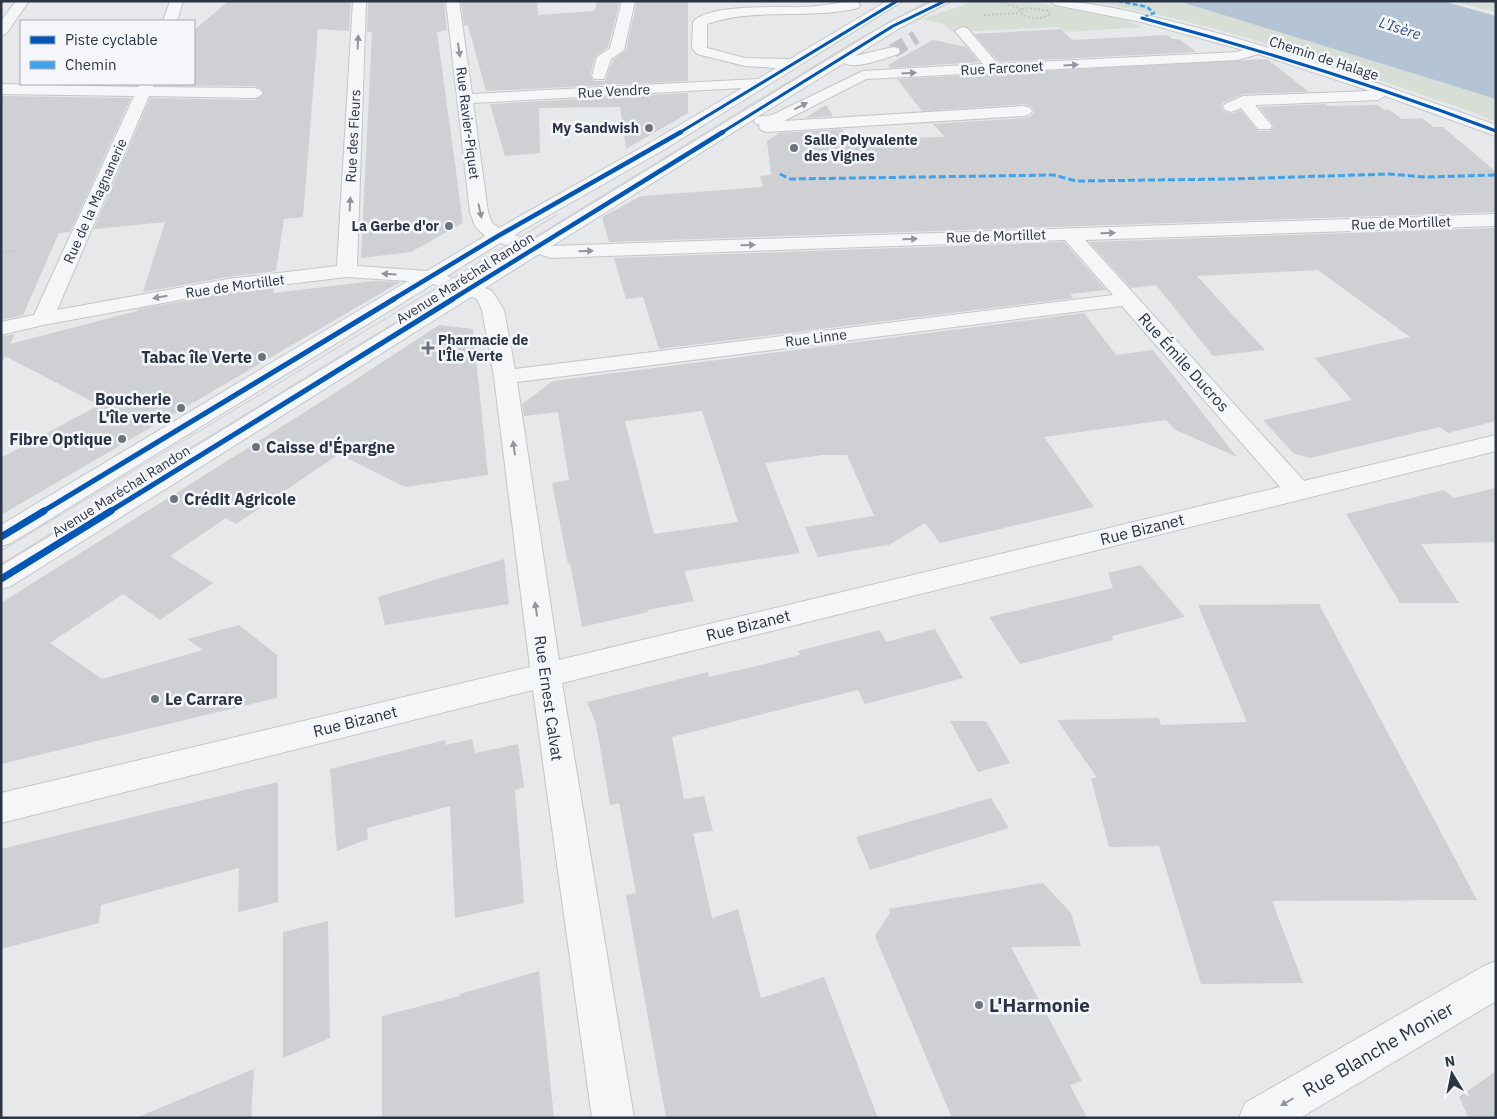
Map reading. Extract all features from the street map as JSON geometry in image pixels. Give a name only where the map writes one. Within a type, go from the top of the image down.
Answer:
[{"type":"street","points":[[1,31],[23,1]]},
{"type":"street","points":[[170,20],[177,1]]},
{"type":"street","name":"Rue des Fleurs","points":[[347,270],[360,1]]},
{"type":"street","name":"Rue Ravier-Piquet","points":[[452,1],[479,212],[484,226],[498,236]]},
{"type":"street","points":[[598,76],[604,57],[617,50],[629,1]]},
{"type":"street","name":"Avenue Maréchal Randon","points":[[1,537],[498,236],[659,145],[897,1]]},
{"type":"street","name":"Avenue Maréchal Randon","points":[[1,579],[538,247],[749,121],[833,63],[893,26],[917,22],[945,1]]},
{"type":"street","name":"Chemin de Halage","points":[[1055,1],[1142,18],[1221,38],[1389,92],[1496,131]]},
{"type":"street","points":[[793,64],[744,62],[702,51],[699,48],[700,22],[714,15],[734,12],[819,10],[850,3],[879,12]]},
{"type":"street","points":[[962,31],[995,69]]},
{"type":"street","name":"Rue Farconet","points":[[749,121],[776,119],[863,75],[1238,56],[1257,50]]},
{"type":"street","points":[[833,63],[870,58],[893,51]]},
{"type":"street","name":"Rue Vendre","points":[[466,100],[762,82]]},
{"type":"street","points":[[1,89],[145,88],[255,93]]},
{"type":"street","name":"Rue de la Magnanerie","points":[[43,319],[145,88]]},
{"type":"street","points":[[1264,126],[1237,104],[1384,95],[1389,92]]},
{"type":"street","points":[[749,121],[770,128],[1024,111]]},
{"type":"street","name":"Rue de Mortillet","points":[[498,236],[551,252],[1496,220]]},
{"type":"street","name":"Rue Émile Ducros","points":[[1070,234],[1298,491]]},
{"type":"street","name":"Rue de Mortillet","points":[[1,329],[43,319],[228,285],[347,270],[431,278],[470,290]]},
{"type":"street","name":"Rue Ernest Calvat","points":[[470,290],[485,295],[493,310],[545,675],[613,1118]]},
{"type":"street","name":"Rue Linne","points":[[504,377],[1128,299]]},
{"type":"street","name":"Rue Bizanet","points":[[1,808],[1496,443]]},
{"type":"street","name":"Rue Blanche Monier","points":[[1260,1118],[1496,980]]},
{"type":"path","points":[[997,1],[1022,9]]},
{"type":"path","points":[[784,176],[792,168]]},
{"type":"path","points":[[1,252],[16,251]]},
{"type":"shaded area","points":[[976,1],[1027,1],[1125,20],[1141,27],[1067,32],[1059,27],[952,32],[945,24],[921,19]]},
{"type":"shaded area","points":[[1087,1],[1178,1],[1496,99],[1496,122],[1467,110],[1326,63],[1232,34],[1136,10]]},
{"type":"shaded area","points":[[1450,1],[1496,1],[1496,12]]},
{"type":"water","name":"L'Isère","points":[[1178,1],[1443,1],[1496,16],[1496,99]]},
{"type":"building","points":[[229,1],[351,1],[349,31],[318,29],[303,217],[284,219],[276,271],[228,277],[143,292],[165,222],[94,229],[150,98],[255,100],[264,94],[261,89],[255,86],[156,85],[195,85],[195,29]]},
{"type":"building","points":[[368,1],[444,1],[447,30],[437,32],[463,223],[411,252],[361,258],[372,32],[367,32]]},
{"type":"building","points":[[461,1],[537,1],[538,15],[595,11],[597,1],[620,1],[608,47],[595,57],[590,76],[594,81],[605,81],[613,60],[626,50],[637,1],[688,1],[688,81],[486,91],[468,25],[464,26]]},
{"type":"building","points":[[1061,29],[1072,40],[1167,35],[1173,39],[1179,39],[1196,52],[999,62],[974,34]]},
{"type":"building","points":[[933,40],[966,47],[979,62],[890,68],[888,65]]},
{"type":"building","points":[[1267,59],[1309,92],[1243,94],[1223,103],[1221,106],[1223,111],[1232,114],[1240,110],[1258,131],[1270,131],[1274,126],[1259,107],[1326,104],[1328,106],[1378,105],[1384,110],[1390,110],[1401,119],[1422,118],[1433,127],[1443,127],[1496,172],[1496,212],[609,242],[602,217],[641,196],[763,187],[760,176],[771,175],[767,141],[779,133],[842,129],[848,139],[945,137],[933,124],[1024,118],[1031,116],[1034,112],[1032,107],[1024,104],[922,111],[897,79]]},
{"type":"building","points":[[688,93],[688,113],[626,149],[620,107],[539,108],[540,153],[505,156],[490,104]]},
{"type":"building","points":[[1,96],[131,98],[70,232],[59,233],[23,315],[1,320]]},
{"type":"building","points":[[826,105],[833,116],[805,118]]},
{"type":"building","points":[[1496,228],[1496,421],[1448,433],[1440,427],[1310,458],[1293,453],[1263,420],[1352,400],[1315,358],[1410,337],[1318,270],[1197,276],[1265,350],[1213,356],[1156,285],[1131,288],[1089,242]]},
{"type":"building","points":[[1064,242],[1106,290],[1070,294],[1073,298],[659,349],[643,297],[626,299],[614,258]]},
{"type":"building","points":[[374,281],[400,282],[1,515],[1,458],[99,405],[5,356],[1,365],[1,337],[15,334],[10,344],[137,311],[138,309],[228,293],[274,288],[273,293]]},
{"type":"building","points":[[1084,313],[1116,355],[1153,350],[1237,457],[1174,429],[1166,420],[1044,437],[1094,507],[940,543],[925,523],[887,546],[818,557],[805,527],[874,516],[847,455],[822,455],[765,463],[800,553],[684,571],[694,601],[647,610],[648,612],[582,627],[552,483],[569,480],[558,412],[524,416],[522,404],[553,381]],"holes":[[[702,411],[738,522],[654,534],[625,421]]]},
{"type":"building","points":[[439,325],[473,329],[488,475],[405,487],[339,454],[236,524],[226,518],[170,556],[213,583],[160,620],[123,594],[50,643],[102,679],[203,650],[187,639],[239,625],[277,655],[277,698],[1,764],[1,603],[335,393]]},
{"type":"building","points":[[1496,488],[1496,542],[1421,544],[1459,603],[1400,603],[1346,514],[1444,490],[1454,498]]},
{"type":"building","points":[[504,559],[509,604],[385,625],[378,597]]},
{"type":"building","points":[[1141,565],[1185,617],[1112,636],[1113,640],[1020,664],[989,617],[1113,588],[1108,573]]},
{"type":"building","points":[[1319,604],[1477,900],[1272,901],[1303,983],[1201,984],[1159,846],[1109,847],[1091,778],[1097,778],[1057,720],[1159,718],[1161,725],[1247,722],[1198,605]]},
{"type":"building","points":[[935,629],[963,678],[865,704],[858,690],[672,737],[684,799],[704,796],[713,831],[693,833],[712,918],[738,909],[761,998],[824,977],[878,1118],[666,1118],[626,895],[636,893],[619,803],[610,805],[596,724],[587,702],[708,672],[709,677],[757,666],[800,655],[798,651],[880,630],[886,642]]},
{"type":"building","points":[[950,721],[986,721],[1010,763],[978,772]]},
{"type":"building","points":[[472,739],[475,753],[518,744],[524,787],[515,790],[524,903],[455,918],[450,806],[367,828],[368,839],[337,851],[330,769],[445,740],[446,745]]},
{"type":"building","points":[[278,782],[278,902],[238,912],[239,868],[101,905],[99,923],[1,949],[1,849]]},
{"type":"building","points":[[991,798],[1009,828],[870,870],[856,837]]},
{"type":"building","name":"L'Harmonie","points":[[1043,883],[1071,913],[1081,946],[1011,947],[1082,1081],[1070,1085],[1087,1118],[952,1118],[875,936],[890,913],[888,909]]},
{"type":"building","points":[[328,921],[330,1038],[283,1058],[283,932]]},
{"type":"building","points":[[539,971],[554,1118],[382,1118],[382,1016],[460,996],[460,994]]},
{"type":"building","points":[[254,1069],[251,1118],[138,1118],[138,1117]]},
{"type":"building","points":[[1496,1071],[1496,1118],[1469,1118],[1459,1097]]},
{"type":"tunnel","points":[[893,51],[916,37]]},
{"type":"tram line","points":[[1,564],[850,44],[928,1]]},
{"type":"tram line","points":[[1,551],[557,215]]},
{"type":"marked path","points":[[1118,1],[1147,7],[1154,13],[1142,18]]},
{"type":"marked path","points":[[780,174],[790,179],[1054,175],[1076,181],[1233,179],[1389,174],[1425,177],[1496,175]]},
{"type":"cycle path","points":[[1,537],[498,236],[659,145],[897,1]]},
{"type":"cycle path","points":[[1,579],[893,26],[945,1]]},
{"type":"cycle path","points":[[1142,18],[1320,69],[1453,114],[1496,131]]},
{"type":"place","name":"My Sandwish","points":[[649,128]]},
{"type":"place","name":"Salle Polyvalente des Vignes","points":[[794,148]]},
{"type":"place","name":"La Gerbe d'or","points":[[449,226]]},
{"type":"place","name":"Pharmacie de l'Île Verte","points":[[428,348]]},
{"type":"place","name":"Tabac île Verte","points":[[262,357]]},
{"type":"place","name":"Boucherie L'île verte","points":[[181,408]]},
{"type":"place","name":"Fibre Optique","points":[[122,439]]},
{"type":"place","name":"Caisse d'Épargne","points":[[256,447]]},
{"type":"place","name":"Crédit Agricole","points":[[174,499]]},
{"type":"place","name":"Le Carrare","points":[[155,699]]},
{"type":"place","name":"L'Harmonie","points":[[979,1005]]}]
